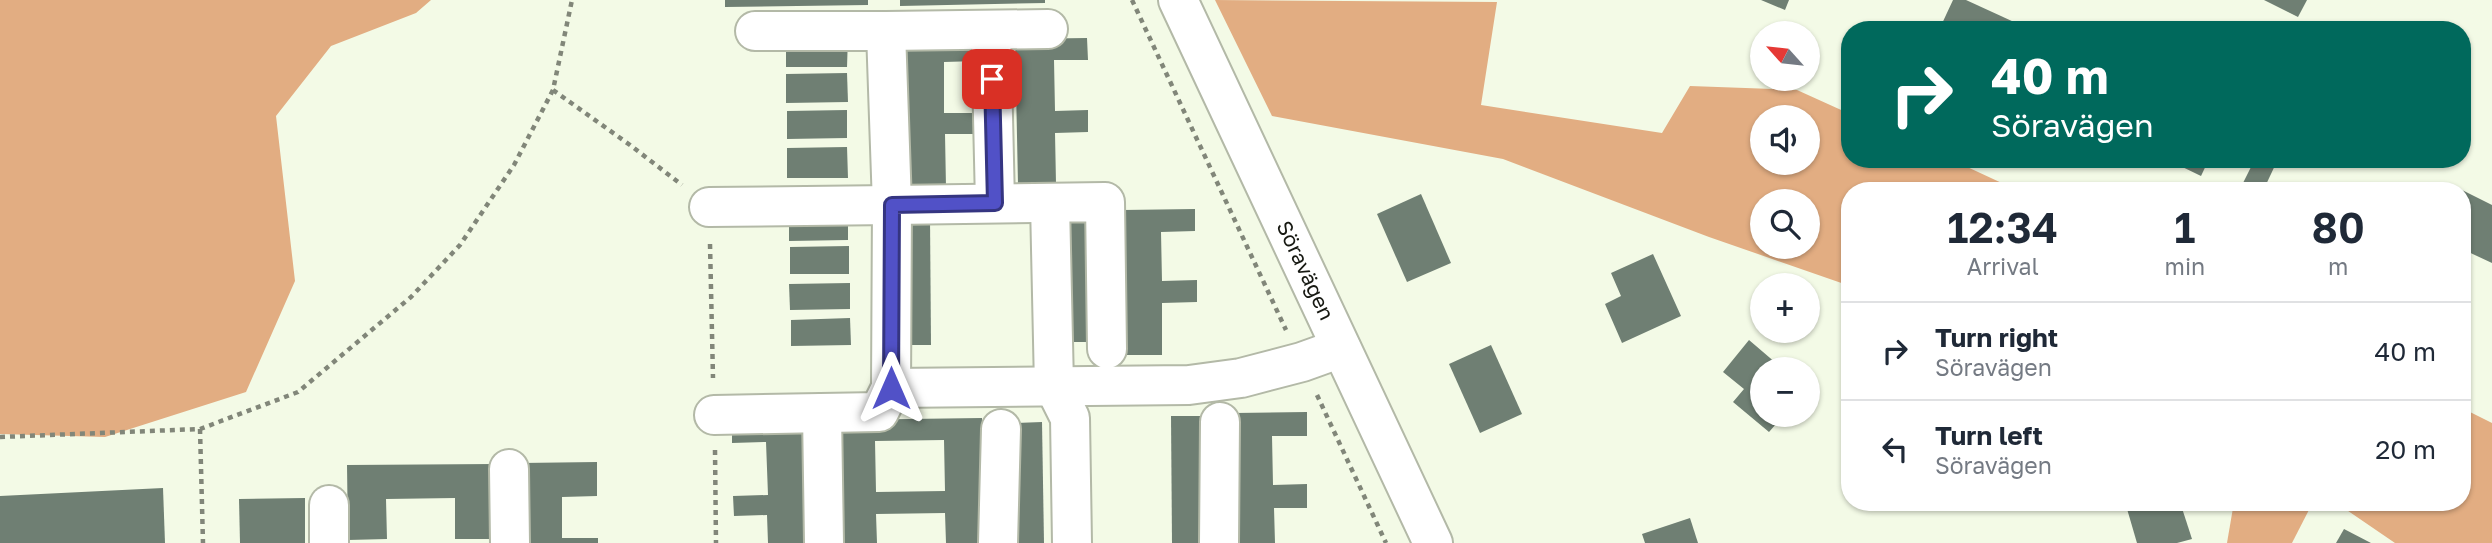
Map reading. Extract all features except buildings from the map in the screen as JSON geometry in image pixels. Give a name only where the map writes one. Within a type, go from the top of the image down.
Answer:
[{"type":"street","name":"Söravägen","points":[[1178,0],[1433,543]]},
{"type":"street","points":[[755,31],[1048,29]]},
{"type":"street","points":[[991,30],[995,203]]},
{"type":"street","points":[[714,415],[880,412],[891,388],[892,205],[886,31]]},
{"type":"street","points":[[709,207],[1105,202],[1107,349]]},
{"type":"street","points":[[1050,203],[1072,543]]},
{"type":"street","points":[[891,388],[1062,402],[1241,378],[1341,348]]},
{"type":"street","points":[[822,413],[824,543]]},
{"type":"street","points":[[1219,543],[1220,422]]},
{"type":"street","points":[[998,543],[1001,429]]},
{"type":"street","points":[[509,469],[510,543]]},
{"type":"street","points":[[329,505],[329,543]]},
{"type":"path","points":[[0,437],[200,429],[298,392],[411,298],[460,245],[514,165],[553,90],[572,0]]},
{"type":"path","points":[[1132,0],[1386,543]]},
{"type":"path","points":[[553,90],[630,145],[709,207],[716,543]]},
{"type":"path","points":[[200,429],[203,543]]},
{"type":"shaded area","points":[[0,0],[431,0],[416,13],[331,46],[276,116],[295,281],[246,392],[105,437],[0,434]]},
{"type":"shaded area","points":[[1215,0],[1497,2],[1481,105],[1662,133],[1690,86],[1750,88],[1750,91],[1799,91],[1841,110],[1841,168],[1969,168],[2000,182],[1841,182],[1841,283],[1820,276],[1820,273],[1772,259],[1820,259],[1820,189],[1750,189],[1750,251],[1503,159],[1272,116]]},
{"type":"shaded area","points":[[2471,412],[2492,423],[2492,543],[2395,543],[2348,511],[2471,511]]},
{"type":"shaded area","points":[[2232,511],[2308,511],[2292,543],[2227,543]]},
{"type":"route","points":[[891,388],[892,205],[995,203],[992,79]]}]
